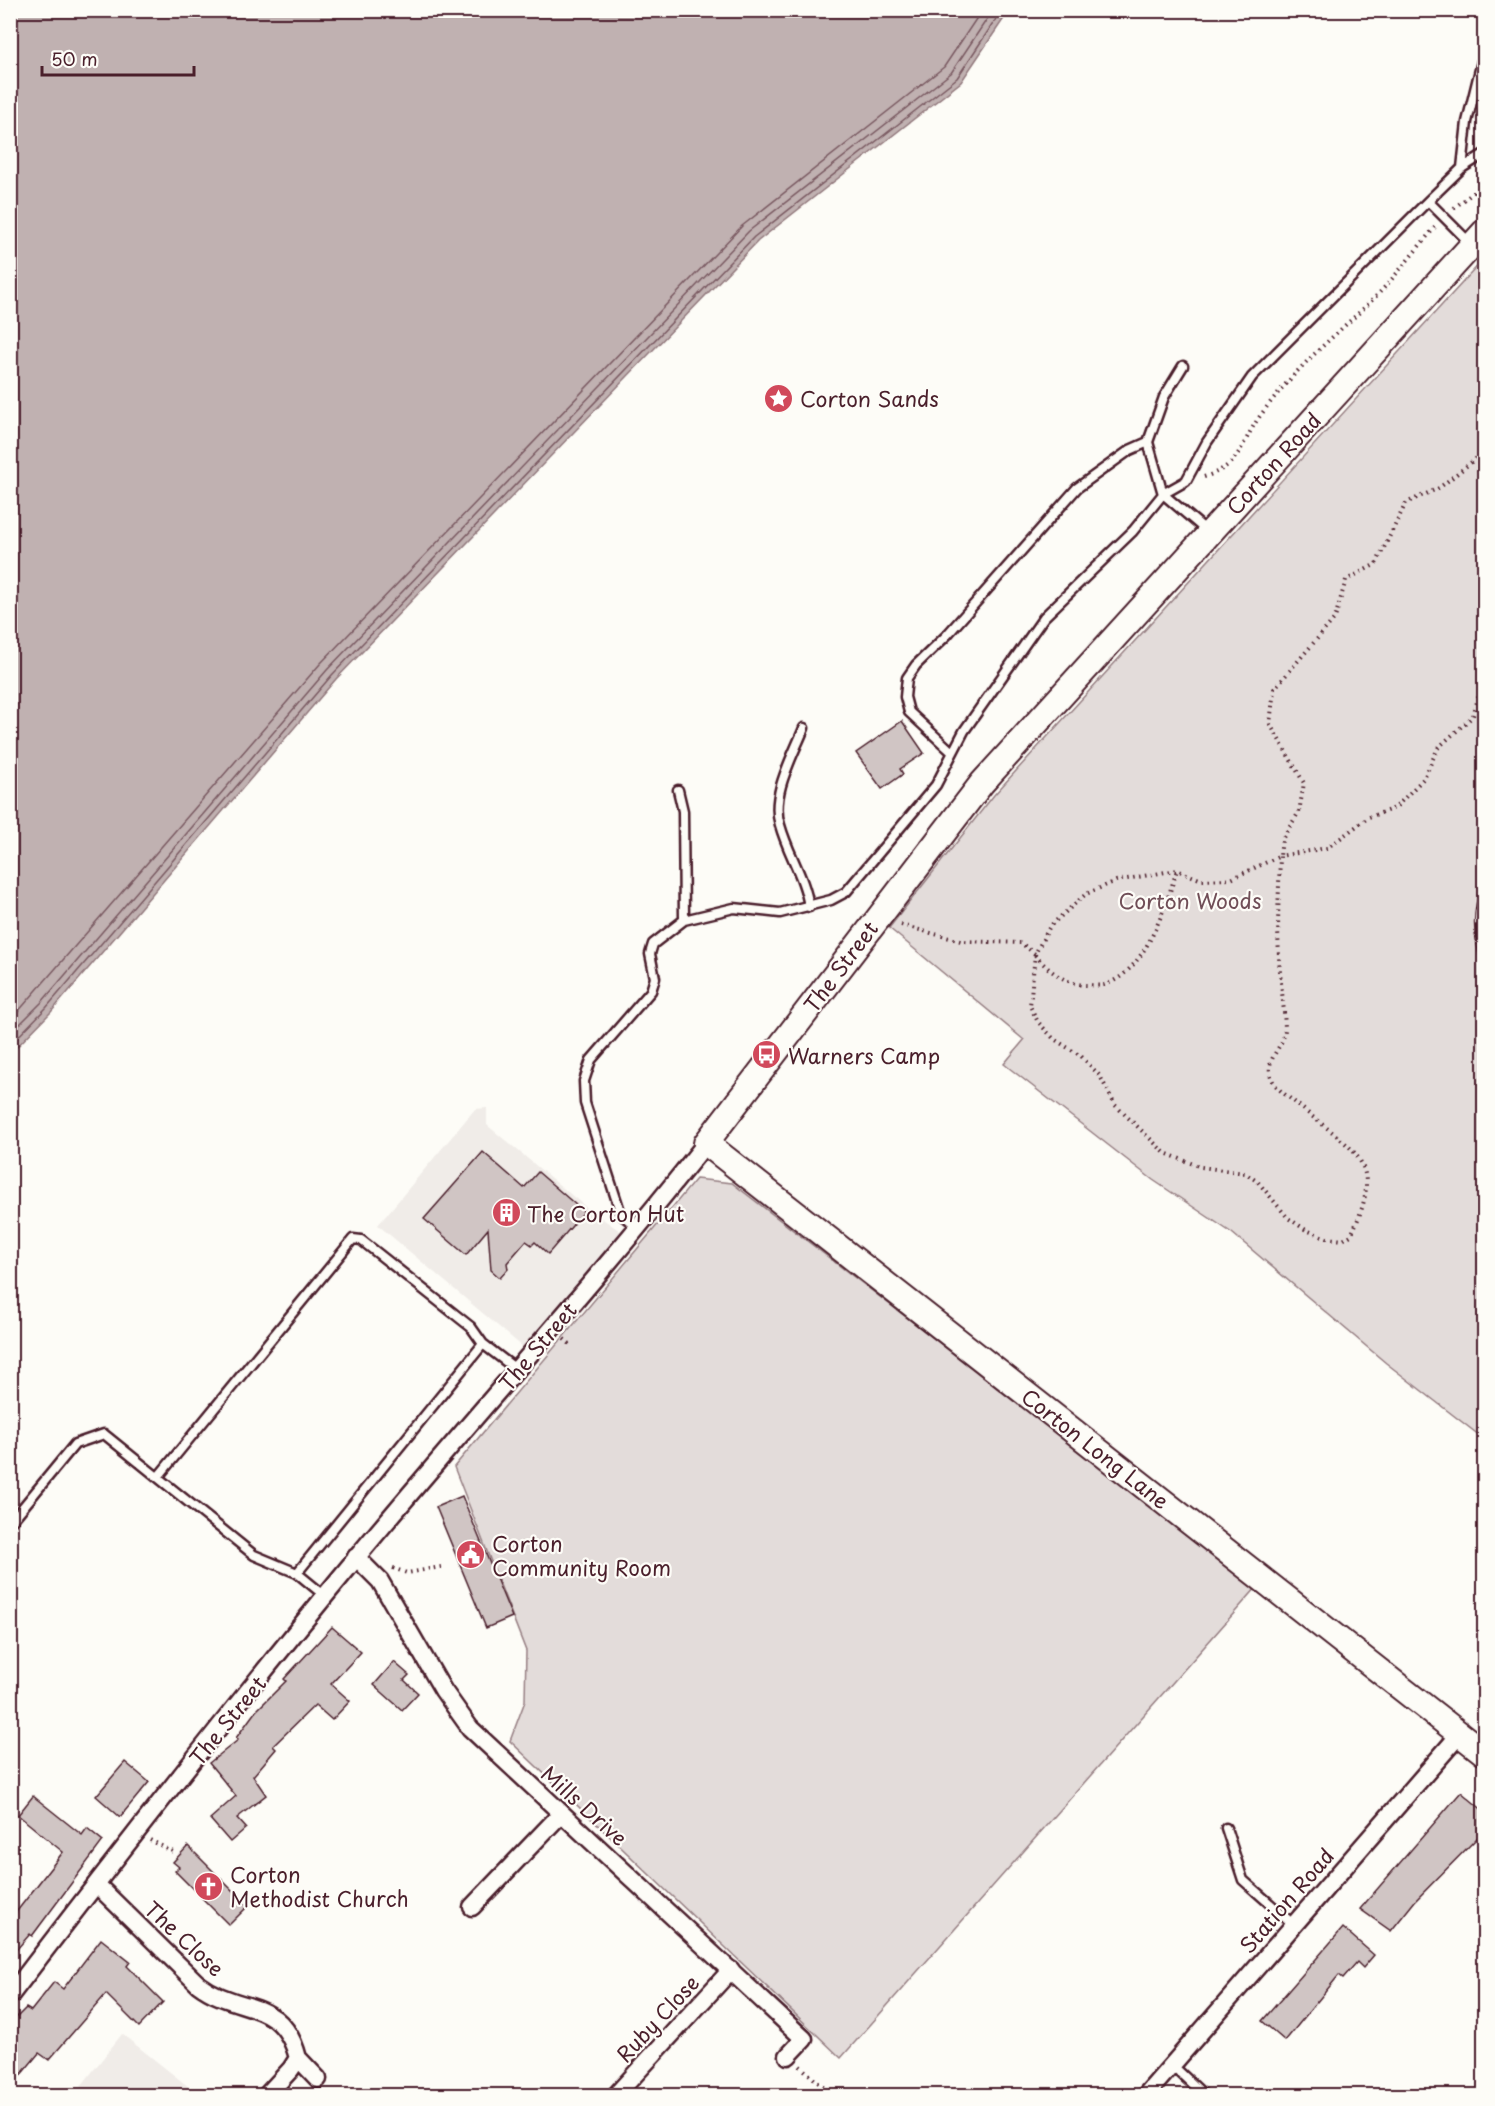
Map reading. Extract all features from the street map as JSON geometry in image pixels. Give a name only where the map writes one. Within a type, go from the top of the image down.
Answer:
[{"type":"main road","name":"Corton Road","points":[[1062,695],[1478,238]]},
{"type":"main road","name":"The Street","points":[[706,1143],[873,921],[982,783],[1062,695]]},
{"type":"main road","name":"Corton Long Lane","points":[[706,1143],[1485,1753]]},
{"type":"street","name":"The Street","points":[[10,1996],[356,1557],[639,1228],[706,1143]]},
{"type":"street","name":"Mills Drive","points":[[356,1557],[380,1581],[443,1690],[470,1728],[804,2039],[788,2056]]},
{"type":"street","name":"Station Road","points":[[1145,2096],[1460,1734]]},
{"type":"street","points":[[472,1907],[561,1814]]},
{"type":"street","name":"The Close","points":[[96,1884],[212,1995],[251,2007],[279,2019],[293,2038],[298,2058],[318,2079]]},
{"type":"street","name":"Ruby Close","points":[[615,2096],[731,1970]]},
{"type":"street","points":[[266,2096],[298,2058]]},
{"type":"lane","points":[[1462,168],[1467,122],[1485,53]]},
{"type":"lane","points":[[639,1228],[621,1214],[585,1103],[584,1081],[591,1060],[651,991],[655,978],[650,954],[653,944],[684,920],[734,908],[780,913],[831,900],[846,892],[936,785],[951,751],[1044,617],[1133,531],[1163,494],[1186,481],[1207,442],[1252,376],[1462,168],[1485,154]]},
{"type":"lane","points":[[1428,201],[1444,217],[1478,238]]},
{"type":"lane","points":[[1183,366],[1164,397],[1148,442],[1163,494],[1209,533]]},
{"type":"lane","points":[[951,751],[924,729],[909,712],[905,697],[907,678],[916,665],[947,635],[1077,488],[1130,450],[1148,442]]},
{"type":"lane","points":[[804,728],[780,789],[779,823],[806,889],[809,907]]},
{"type":"lane","points":[[678,790],[683,811],[684,920]]},
{"type":"lane","points":[[158,1477],[353,1239],[362,1240],[453,1312],[471,1327],[483,1344],[517,1370]]},
{"type":"lane","points":[[297,1573],[483,1344]]},
{"type":"lane","points":[[10,1523],[75,1444],[104,1434],[254,1555],[297,1573],[325,1596]]},
{"type":"lane","points":[[1226,1828],[1243,1880],[1294,1925]]},
{"type":"lane","points":[[1172,2065],[1205,2096]]},
{"type":"path","points":[[1186,481],[1219,472],[1235,461],[1254,424],[1286,381],[1365,307],[1444,217],[1485,184]]},
{"type":"path","points":[[1485,452],[1439,488],[1406,504],[1376,564],[1346,580],[1335,618],[1274,689],[1270,724],[1304,783],[1299,812],[1282,839],[1280,856],[1278,929],[1285,1031],[1282,1041],[1270,1060],[1269,1069],[1274,1083],[1308,1114],[1353,1148],[1362,1165],[1365,1199],[1351,1235],[1343,1240],[1327,1238],[1306,1230],[1288,1218],[1258,1182],[1245,1173],[1201,1167],[1165,1153],[1115,1105],[1100,1076],[1081,1056],[1054,1039],[1038,1022],[1030,1006],[1035,954],[1050,926],[1086,894],[1116,881],[1177,870],[1202,880],[1231,879],[1280,856],[1328,848],[1369,817],[1395,808],[1424,778],[1438,748],[1473,716],[1485,677]]},
{"type":"path","points":[[873,921],[894,923],[961,941],[1021,943],[1035,954],[1050,972],[1080,984],[1103,985],[1125,974],[1147,944],[1160,920],[1177,870]]},
{"type":"path","points":[[389,1565],[407,1573],[441,1567]]},
{"type":"path","points":[[145,1837],[173,1852]]},
{"type":"path","points":[[788,2056],[833,2096]]},
{"type":"shaded area","points":[[487,1108],[487,1125],[587,1208],[623,1233],[524,1348],[378,1225],[475,1109]]},
{"type":"shaded area","points":[[122,2034],[199,2095],[74,2095]]},
{"type":"green space","name":"Corton Woods","points":[[1484,259],[1484,1439],[1386,1363],[1232,1233],[1153,1180],[1004,1064],[1024,1040],[889,928],[994,795]]},
{"type":"green space","points":[[696,1179],[732,1183],[1257,1587],[841,2058],[510,1741],[525,1701],[526,1651],[454,1467]]},
{"type":"water","points":[[11,10],[1009,11],[961,82],[758,241],[336,679],[51,1012],[11,1053]]},
{"type":"building","points":[[902,721],[924,753],[900,769],[903,774],[882,789],[856,753]]},
{"type":"building","name":"The Corton Hut","points":[[483,1152],[524,1188],[538,1172],[584,1212],[548,1254],[535,1242],[532,1245],[526,1241],[507,1263],[508,1269],[500,1278],[491,1270],[488,1229],[466,1255],[424,1219]]},
{"type":"building","name":"Corton Community Room","points":[[462,1496],[512,1617],[486,1628],[436,1507]]},
{"type":"building","points":[[332,1627],[361,1652],[331,1684],[350,1701],[332,1720],[315,1705],[273,1746],[276,1749],[253,1776],[266,1795],[237,1818],[246,1828],[230,1842],[210,1819],[236,1796],[209,1763],[238,1740],[236,1738],[255,1712],[286,1681],[284,1679]]},
{"type":"building","points":[[394,1662],[409,1675],[404,1680],[418,1693],[402,1710],[374,1685]]},
{"type":"building","points":[[125,1762],[149,1782],[120,1817],[96,1796]]},
{"type":"building","points":[[1461,1792],[1485,1812],[1485,1830],[1415,1901],[1391,1931],[1360,1909]]},
{"type":"building","points":[[33,1796],[82,1835],[87,1828],[103,1841],[32,1936],[30,1934],[10,1957],[10,1920],[63,1852],[18,1815]]},
{"type":"building","name":"Corton Methodist Church","points":[[188,1846],[248,1906],[229,1925],[175,1871],[179,1867],[173,1862]]},
{"type":"building","points":[[1343,1928],[1374,1955],[1363,1968],[1357,1962],[1343,1978],[1339,1975],[1285,2041],[1262,2021]]},
{"type":"building","points":[[101,1939],[130,1962],[127,1966],[163,2002],[139,2027],[106,1994],[49,2060],[39,2053],[10,2088],[10,2024],[26,2008],[31,2011],[54,1982],[63,1989]]},
{"type":"railway","points":[[1484,883],[1477,923],[1484,962]]},
{"type":"place","name":"Corton Sands","points":[[779,398]]},
{"type":"place","name":"Warners Camp","points":[[767,1055]]},
{"type":"place","name":"The Corton Hut","points":[[506,1213]]},
{"type":"place","name":"Corton Community Room","points":[[471,1555]]},
{"type":"place","name":"Corton Methodist Church","points":[[209,1886]]}]
